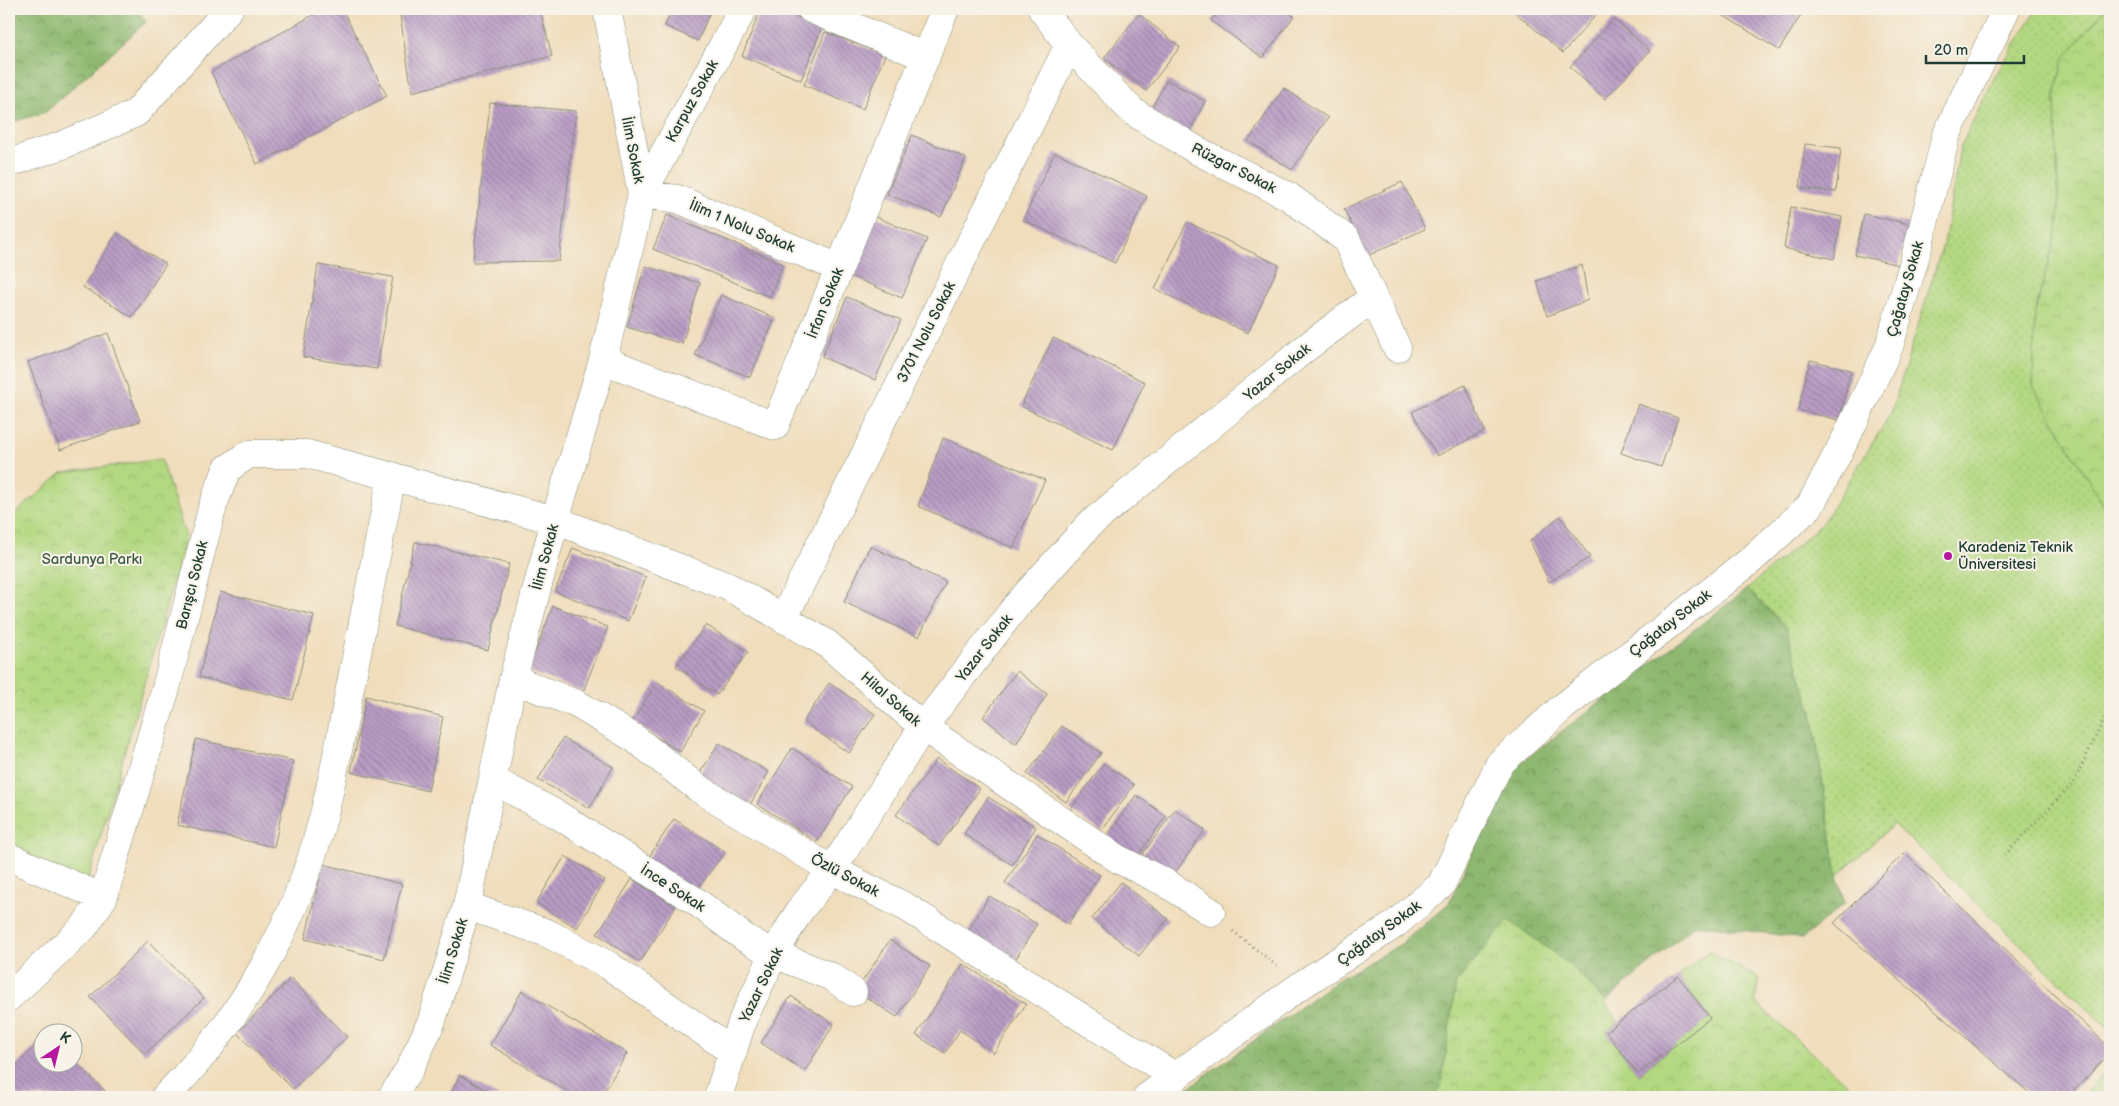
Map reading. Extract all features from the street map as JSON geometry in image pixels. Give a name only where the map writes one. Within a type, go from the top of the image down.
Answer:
[{"type":"street","points":[[9,163],[63,145],[136,113],[229,9]]},
{"type":"street","name":"İlim Sokak","points":[[392,1097],[410,1068],[431,1023],[467,906],[514,679],[555,520],[603,360],[642,194],[607,9]]},
{"type":"street","name":"Karpuz Sokak","points":[[642,194],[743,9]]},
{"type":"street","points":[[811,9],[926,57]]},
{"type":"street","name":"İrfan Sokak","points":[[603,360],[775,426],[945,9]]},
{"type":"street","name":"Rüzgar Sokak","points":[[1042,9],[1069,45],[1132,111],[1198,151],[1288,196],[1346,239],[1397,348]]},
{"type":"street","name":"Çağatay Sokak","points":[[1147,1097],[1300,986],[1394,925],[1442,885],[1500,762],[1564,707],[1750,561],[1810,506],[1846,438],[1889,347],[1918,247],[1946,136],[2006,9]]},
{"type":"street","name":"3701 Nolu Sokak","points":[[783,619],[1069,45]]},
{"type":"street","name":"İlim 1 Nolu Sokak","points":[[642,194],[678,199],[840,268]]},
{"type":"street","name":"Yazar Sokak","points":[[718,1097],[743,1019],[774,954],[800,910],[832,870],[923,727],[1016,605],[1090,524],[1307,347],[1373,298]]},
{"type":"street","name":"Barışcı Sokak","points":[[9,997],[84,927],[103,898],[166,688],[213,505],[227,469],[249,454],[307,454],[555,520]]},
{"type":"street","points":[[165,1097],[218,1039],[246,997],[283,930],[307,874],[324,817],[392,476]]},
{"type":"street","name":"Hilal Sokak","points":[[555,520],[729,587],[826,643],[923,727],[1118,859],[1166,883],[1211,912]]},
{"type":"street","name":"Özlü Sokak","points":[[514,679],[577,704],[593,713],[634,738],[698,788],[832,870],[906,907],[1176,1076]]},
{"type":"street","name":"İnce Sokak","points":[[493,780],[558,815],[694,900],[745,938],[774,954],[832,977],[853,992]]},
{"type":"street","points":[[9,857],[103,898]]},
{"type":"street","points":[[467,906],[547,934],[608,966],[733,1052]]},
{"type":"path","points":[[2005,855],[2074,782],[2110,707]]},
{"type":"path","points":[[1211,912],[1300,986]]},
{"type":"green space","points":[[9,9],[137,9],[146,22],[46,112],[9,123]]},
{"type":"green space","points":[[2037,9],[2105,9],[2063,60],[2055,96],[2059,224],[2035,313],[2105,508],[2110,508],[2110,1030],[1894,824],[1837,876],[1812,714],[1786,627],[1747,589],[1823,523],[1891,413],[1945,238],[1960,148],[1995,76]]},
{"type":"green space","points":[[2105,9],[2110,9],[2110,508],[2105,508],[2033,386],[2035,313],[2059,224],[2055,96],[2063,60]]},
{"type":"green space","name":"Sardunya Parkı","points":[[161,459],[186,537],[84,894],[9,870],[9,519],[62,473]]},
{"type":"green space","points":[[1747,589],[1786,627],[1812,714],[1837,876],[1845,903],[1803,938],[1696,924],[1606,1001],[1555,953],[1508,921],[1456,983],[1441,1087],[1433,1097],[1176,1097],[1339,979],[1401,944],[1449,903],[1509,772]]},
{"type":"green space","points":[[1508,920],[1554,953],[1596,992],[1618,1023],[1606,1032],[1638,1074],[1710,1018],[1678,976],[1709,951],[1760,979],[1755,1002],[1861,1097],[1433,1097],[1441,1087],[1456,983]]},
{"type":"green space","points":[[2110,1066],[2110,1097],[2082,1097]]},
{"type":"building","points":[[324,9],[342,9],[387,96],[257,164],[211,72]]},
{"type":"building","points":[[399,9],[540,9],[552,56],[412,92]]},
{"type":"building","points":[[672,9],[711,9],[698,41],[665,26]]},
{"type":"building","points":[[761,9],[778,9],[822,27],[801,80],[742,56]]},
{"type":"building","points":[[1220,9],[1284,9],[1294,16],[1263,58],[1211,21]]},
{"type":"building","points":[[1511,9],[1601,9],[1563,53]]},
{"type":"building","points":[[1717,9],[1805,9],[1779,50],[1716,11]]},
{"type":"building","points":[[1139,14],[1180,47],[1146,91],[1104,58]]},
{"type":"building","points":[[1614,19],[1650,51],[1605,99],[1570,67]]},
{"type":"building","points":[[825,32],[885,55],[863,109],[804,85]]},
{"type":"building","points":[[1167,80],[1205,101],[1189,133],[1149,112]]},
{"type":"building","points":[[1284,88],[1328,118],[1292,170],[1248,141]]},
{"type":"building","points":[[490,103],[576,111],[559,261],[473,262]]},
{"type":"building","points":[[912,135],[966,158],[941,217],[887,194]]},
{"type":"building","points":[[1805,144],[1841,148],[1836,192],[1800,188]]},
{"type":"building","points":[[1055,152],[1147,196],[1115,263],[1023,220]]},
{"type":"building","points":[[1402,182],[1425,229],[1367,256],[1344,209]]},
{"type":"building","points":[[1791,207],[1842,217],[1834,259],[1784,248]]},
{"type":"building","points":[[1864,214],[1909,224],[1899,265],[1855,255]]},
{"type":"building","points":[[667,215],[783,264],[770,297],[653,249]]},
{"type":"building","points":[[874,216],[927,239],[902,298],[848,275]]},
{"type":"building","points":[[1187,222],[1279,265],[1248,333],[1155,289]]},
{"type":"building","points":[[117,233],[166,264],[132,317],[83,287]]},
{"type":"building","points":[[318,265],[393,277],[377,369],[303,357]]},
{"type":"building","points":[[1582,265],[1588,300],[1547,316],[1537,281]]},
{"type":"building","points":[[645,266],[700,283],[682,344],[627,327]]},
{"type":"building","points":[[721,295],[775,318],[750,377],[695,355]]},
{"type":"building","points":[[847,297],[901,320],[875,380],[822,357]]},
{"type":"building","points":[[108,333],[140,421],[60,450],[28,362]]},
{"type":"building","points":[[1053,338],[1145,382],[1113,450],[1021,406]]},
{"type":"building","points":[[1810,360],[1851,370],[1839,420],[1798,410]]},
{"type":"building","points":[[1465,385],[1485,431],[1437,456],[1412,412]]},
{"type":"building","points":[[1638,404],[1678,418],[1661,467],[1621,453]]},
{"type":"building","points":[[943,438],[1045,480],[1013,548],[918,506]]},
{"type":"building","points":[[1560,516],[1590,557],[1549,582],[1530,541]]},
{"type":"building","points":[[415,542],[509,564],[488,650],[395,626]]},
{"type":"building","points":[[870,546],[946,582],[919,637],[844,602]]},
{"type":"building","points":[[573,548],[646,577],[628,621],[555,591]]},
{"type":"building","points":[[220,592],[314,615],[293,700],[199,677]]},
{"type":"building","points":[[553,606],[608,627],[583,692],[528,671]]},
{"type":"building","points":[[706,625],[748,652],[717,695],[676,666]]},
{"type":"building","points":[[1017,671],[1047,694],[1016,744],[983,717]]},
{"type":"building","points":[[657,682],[704,711],[680,752],[632,722]]},
{"type":"building","points":[[829,683],[875,714],[849,753],[803,722]]},
{"type":"building","points":[[366,696],[443,717],[428,791],[351,772]]},
{"type":"building","points":[[1062,726],[1101,753],[1066,802],[1027,774]]},
{"type":"building","points":[[563,738],[613,767],[590,808],[538,780]]},
{"type":"building","points":[[196,739],[293,761],[274,847],[177,825]]},
{"type":"building","points":[[719,743],[769,772],[745,813],[693,784]]},
{"type":"building","points":[[792,748],[852,787],[817,842],[757,804]]},
{"type":"building","points":[[937,759],[980,789],[939,846],[896,815]]},
{"type":"building","points":[[1104,763],[1134,785],[1101,831],[1070,810]]},
{"type":"building","points":[[1136,795],[1166,816],[1133,863],[1103,842]]},
{"type":"building","points":[[988,797],[1036,827],[1012,865],[964,834]]},
{"type":"building","points":[[1175,809],[1205,830],[1172,877],[1142,855]]},
{"type":"building","points":[[674,819],[725,852],[693,895],[643,866]]},
{"type":"building","points":[[1037,834],[1100,875],[1068,924],[1005,883]]},
{"type":"building","points":[[1904,853],[2110,1048],[2110,1053],[2068,1097],[2034,1097],[1834,923]]},
{"type":"building","points":[[565,856],[605,880],[577,928],[536,903]]},
{"type":"building","points":[[323,864],[402,884],[384,959],[305,939]]},
{"type":"building","points":[[632,879],[676,906],[640,962],[597,934]]},
{"type":"building","points":[[1121,882],[1168,919],[1139,956],[1092,919]]},
{"type":"building","points":[[989,896],[1037,924],[1012,965],[965,936]]},
{"type":"building","points":[[890,940],[930,966],[897,1017],[856,991]]},
{"type":"building","points":[[148,941],[204,998],[145,1054],[90,997]]},
{"type":"building","points":[[963,964],[1026,1004],[994,1053],[960,1030],[945,1053],[916,1035]]},
{"type":"building","points":[[1678,976],[1710,1018],[1638,1074],[1606,1032]]},
{"type":"building","points":[[291,978],[347,1037],[293,1089],[237,1033]]},
{"type":"building","points":[[522,991],[627,1053],[601,1097],[577,1097],[490,1045]]},
{"type":"building","points":[[791,996],[834,1024],[805,1071],[761,1043]]},
{"type":"building","points":[[32,1049],[32,1074],[82,1074],[82,1068],[107,1093],[103,1097],[9,1097],[9,1073]]},
{"type":"building","points":[[460,1075],[499,1097],[449,1097]]},
{"type":"place","name":"Karadeniz Teknik Üniversitesi","points":[[1948,556]]}]
